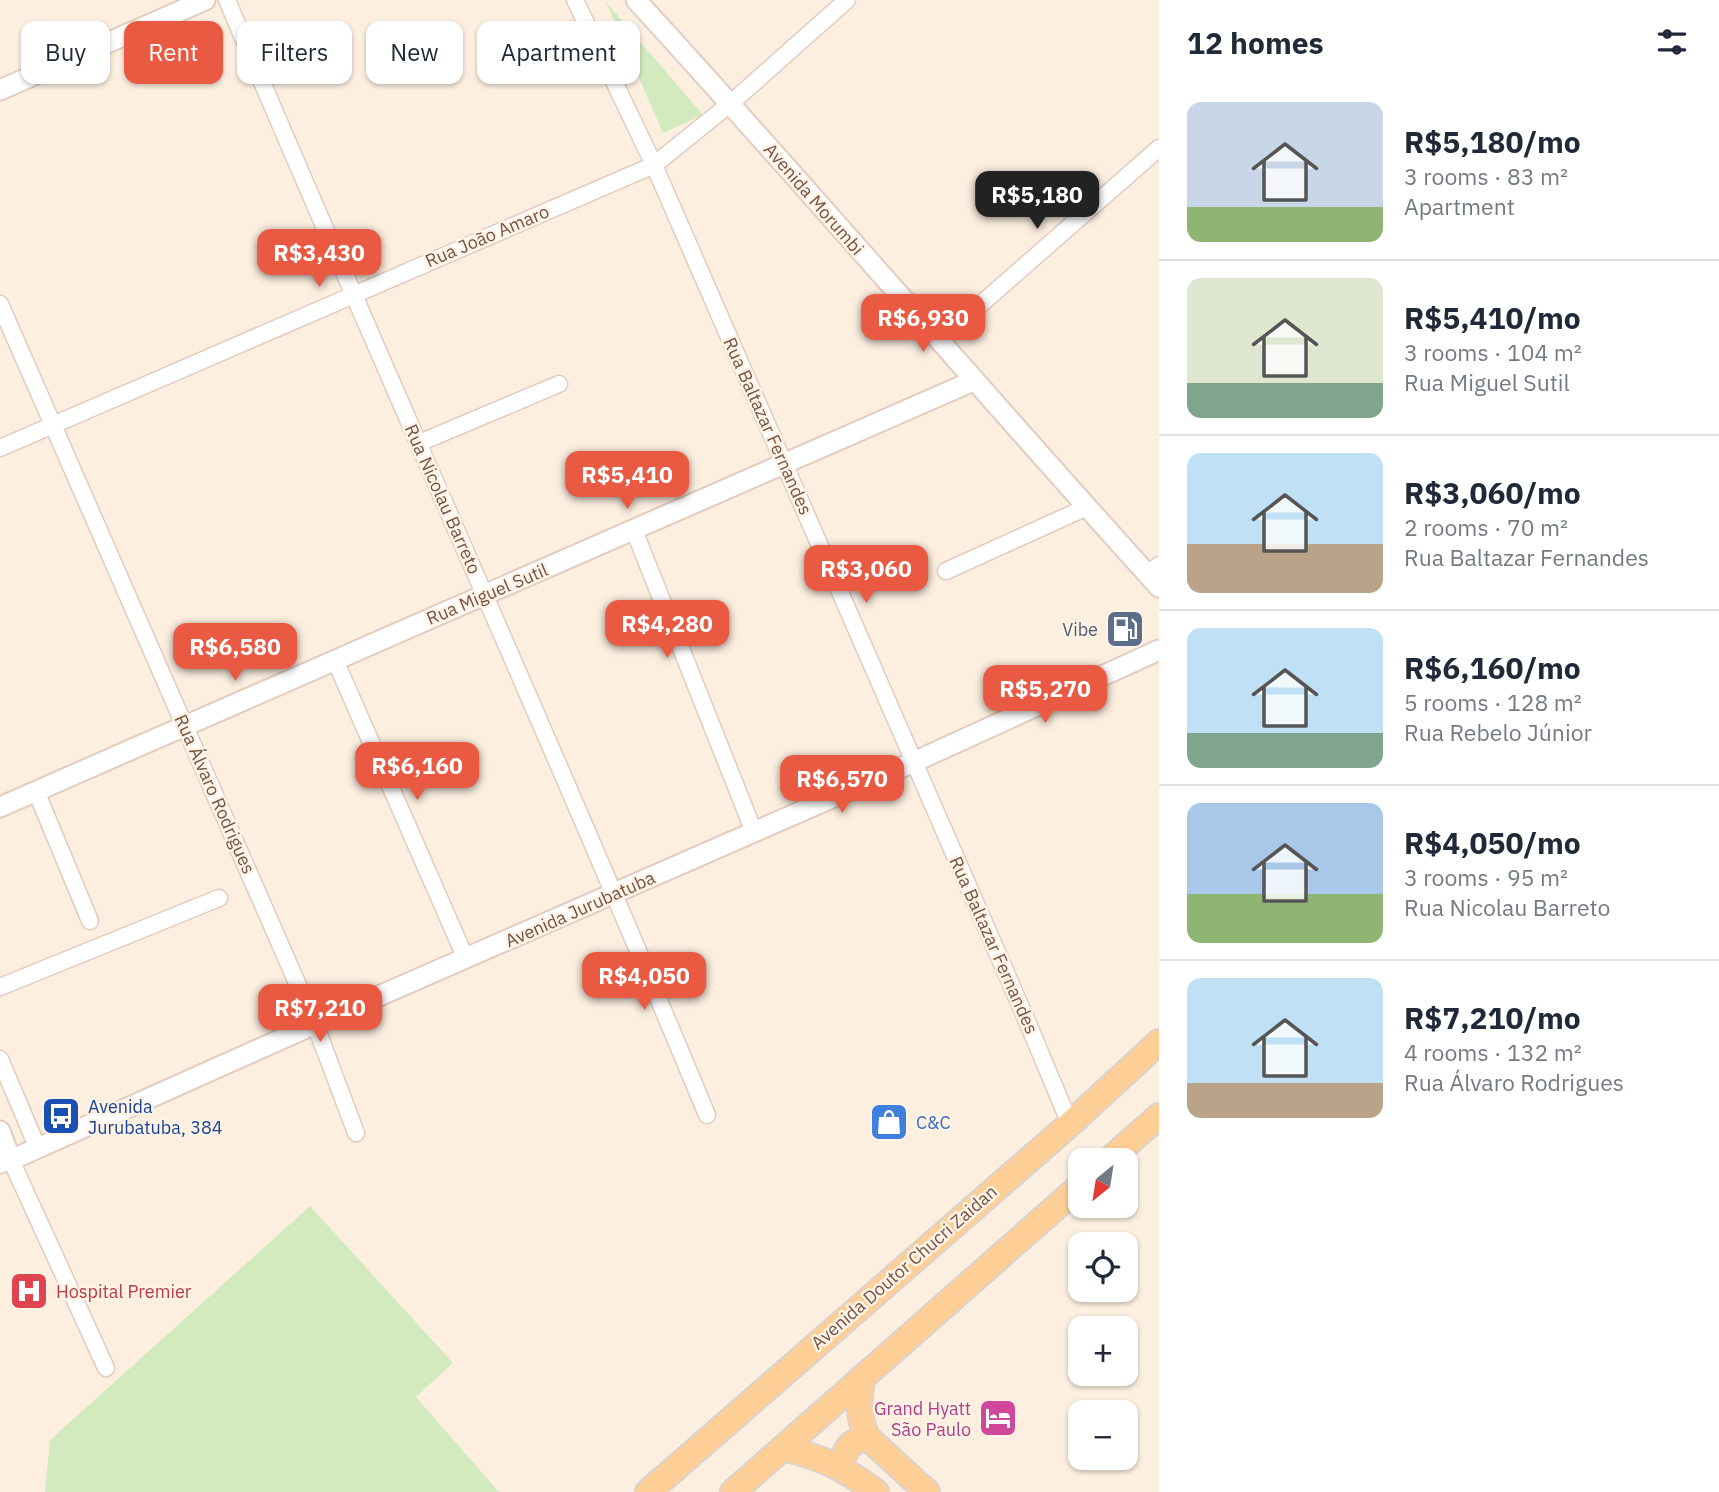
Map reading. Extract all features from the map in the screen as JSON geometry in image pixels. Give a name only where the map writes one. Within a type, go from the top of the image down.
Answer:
[{"type":"main road","name":"Avenida Doutor Chucri Zaidan","points":[[648,1492],[1070,1124],[1159,1042]]},
{"type":"main road","points":[[1123,1148],[1159,1116]]},
{"type":"main road","points":[[733,1492],[1068,1197]]},
{"type":"main road","points":[[862,1378],[858,1403],[862,1427],[868,1438],[927,1492]]},
{"type":"main road","points":[[840,1467],[846,1448],[851,1442],[868,1438]]},
{"type":"main road","points":[[783,1448],[816,1456],[840,1467],[876,1492]]},
{"type":"street","points":[[0,90],[205,0]]},
{"type":"street","name":"Rua Nicolau Barreto","points":[[226,0],[614,894],[707,1115]]},
{"type":"street","name":"Rua Baltazar Fernandes","points":[[575,0],[654,165],[1070,1124]]},
{"type":"street","name":"Avenida Morumbi","points":[[636,0],[731,103],[973,381],[1087,507],[1155,575]]},
{"type":"street","name":"Rua João Amaro","points":[[0,448],[654,165],[731,103],[847,0]]},
{"type":"street","points":[[939,341],[1159,148]]},
{"type":"street","name":"Rua Álvaro Rodrigues","points":[[0,304],[315,1024],[356,1133]]},
{"type":"street","name":"Rua Miguel Sutil","points":[[0,807],[973,381]]},
{"type":"street","points":[[419,443],[559,384]]},
{"type":"street","points":[[946,571],[1087,507]]},
{"type":"street","points":[[634,530],[754,832]]},
{"type":"street","name":"Avenida Jurubatuba","points":[[6,1163],[315,1024],[914,762],[1159,650]]},
{"type":"street","points":[[335,660],[466,959]]},
{"type":"street","points":[[36,791],[90,921]]},
{"type":"street","points":[[0,987],[219,898]]},
{"type":"street","points":[[0,1059],[38,1149]]},
{"type":"street","points":[[0,1131],[6,1163],[106,1368]]},
{"type":"green space","points":[[606,2],[622,21],[614,21]]},
{"type":"green space","points":[[640,42],[703,115],[663,133],[640,80]]},
{"type":"green space","points":[[310,1206],[453,1363],[416,1397],[499,1492],[45,1492],[50,1440]]},
{"type":"place","name":"Vibe","points":[[1125,629]]},
{"type":"place","name":"Avenida Jurubatuba, 384","points":[[61,1116]]},
{"type":"place","name":"C&C","points":[[889,1122]]},
{"type":"place","name":"Hospital Premier","points":[[29,1291]]},
{"type":"place","name":"Grand Hyatt São Paulo","points":[[998,1418]]}]
